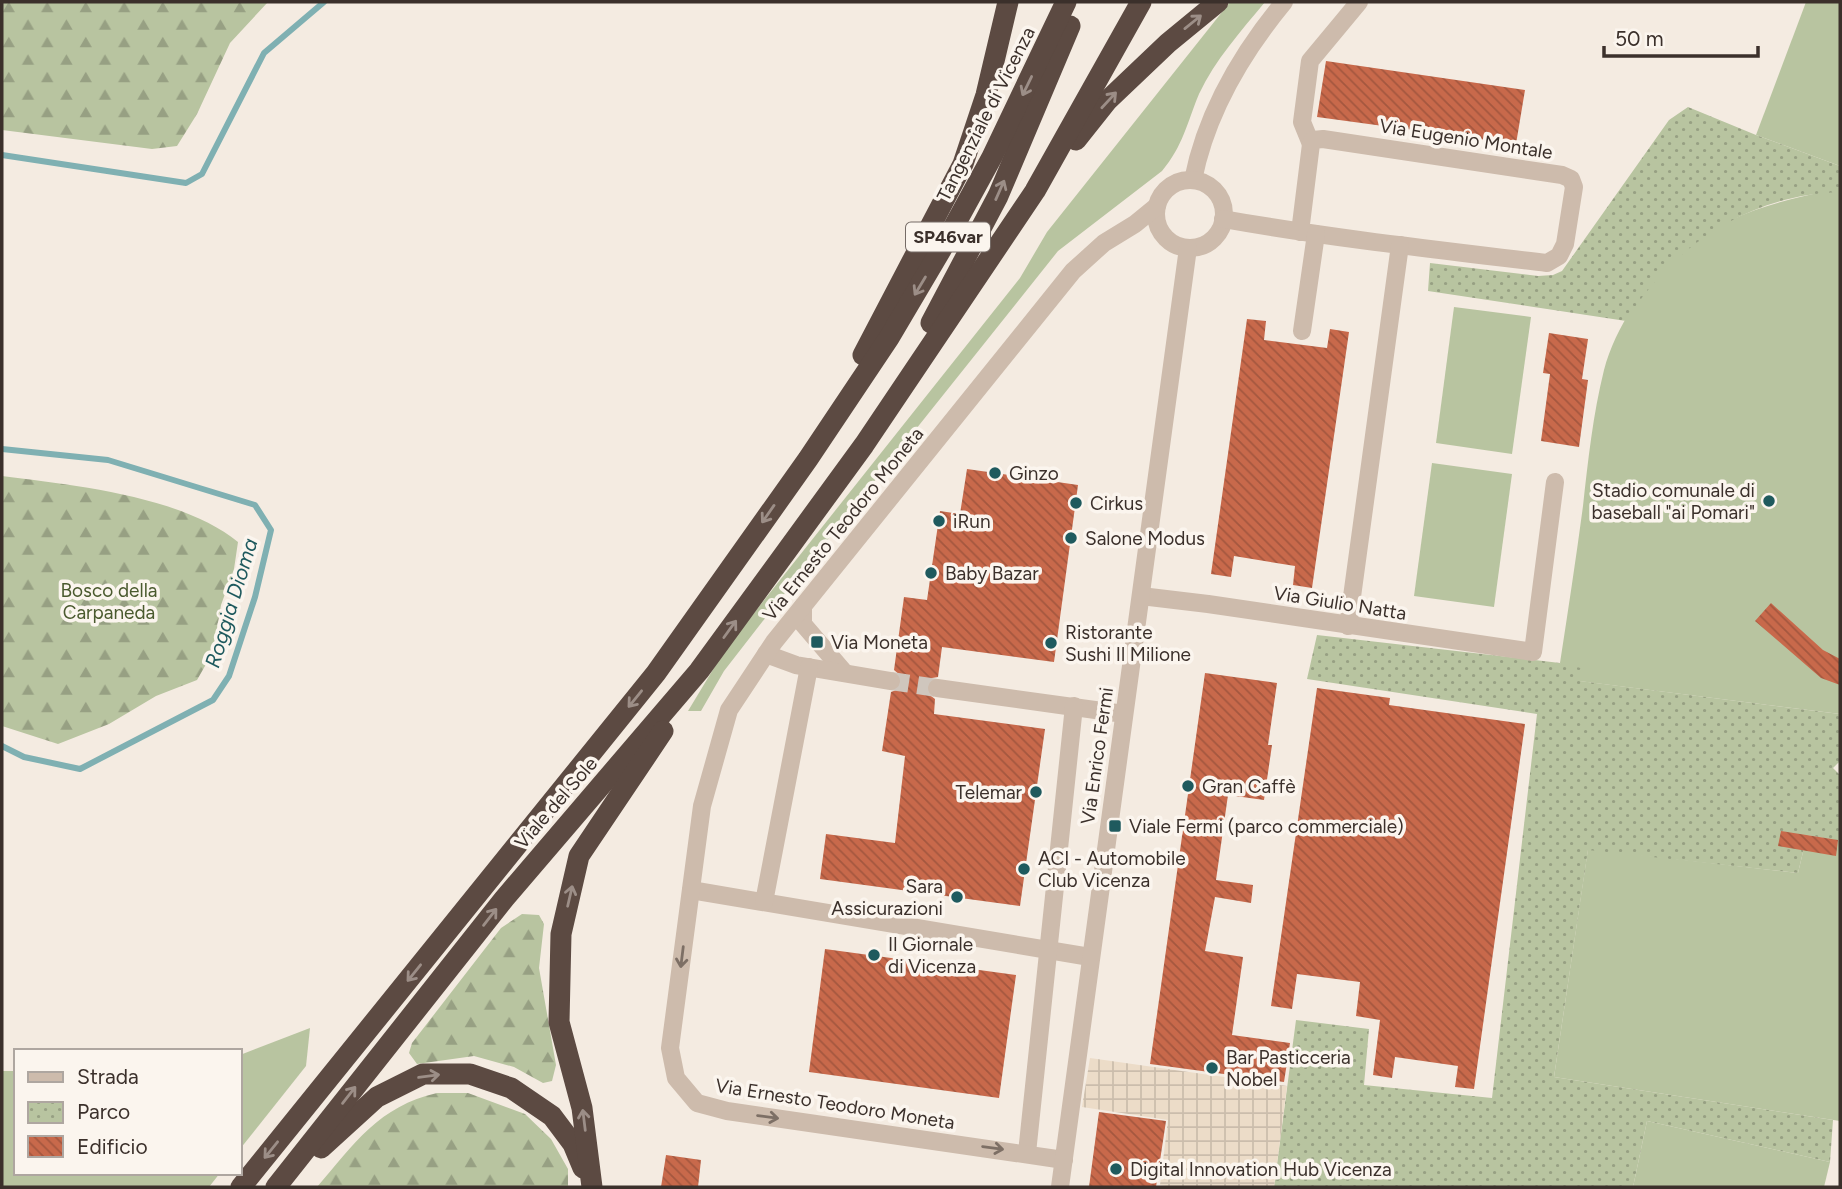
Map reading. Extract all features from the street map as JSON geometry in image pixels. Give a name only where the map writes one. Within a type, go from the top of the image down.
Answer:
[{"type":"highway","points":[[808,459],[963,164],[986,95],[1008,2]]},
{"type":"highway","name":"Tangenziale di Vicenza","points":[[808,459],[889,338],[941,250],[992,157],[1066,2]]},
{"type":"highway","name":"Tangenziale di Vicenza","points":[[864,445],[950,290],[998,196],[1079,2]]},
{"type":"highway","points":[[864,445],[1035,191],[1141,2]]},
{"type":"highway","points":[[1035,191],[1107,101],[1168,43],[1218,2]]},
{"type":"highway","name":"Viale del Sole","points":[[277,1187],[504,899],[699,671],[864,445]]},
{"type":"highway","name":"Viale del Sole","points":[[241,1187],[656,673],[808,459]]},
{"type":"highway","points":[[591,1187],[582,1108],[559,1022],[561,934],[579,856],[659,738],[699,671]]},
{"type":"highway","points":[[277,1187],[377,1097],[423,1074],[470,1074],[511,1088],[552,1116],[573,1144],[591,1187]]},
{"type":"street","points":[[1157,206],[1157,221],[1164,235],[1175,244],[1188,248],[1207,243],[1221,229],[1223,219],[1220,198],[1204,183],[1193,180],[1200,148],[1222,95],[1260,31],[1284,2]]},
{"type":"street","points":[[1302,331],[1311,144],[1302,122],[1310,61],[1359,2]]},
{"type":"street","name":"Via Eugenio Montale","points":[[1223,219],[1546,263],[1559,256],[1565,244],[1574,187],[1571,179],[1562,175],[1323,139],[1313,140],[1311,144]]},
{"type":"street","name":"Via Ernesto Teodoro Moneta","points":[[1063,1160],[727,1111],[697,1103],[676,1078],[670,1048],[702,806],[729,710],[766,654],[803,606],[1073,271],[1104,243],[1157,206],[1168,189],[1175,184],[1193,180]]},
{"type":"street","points":[[1119,233],[1164,235]]},
{"type":"street","points":[[1348,626],[1401,245]]},
{"type":"street","name":"Via Enrico Fermi","points":[[1059,1187],[1188,248]]},
{"type":"street","name":"Via Giulio Natta","points":[[1141,596],[1533,652],[1555,482]]},
{"type":"street","points":[[803,606],[803,624],[845,673]]},
{"type":"street","points":[[766,654],[796,666],[891,681]]},
{"type":"street","points":[[764,902],[809,667]]},
{"type":"street","points":[[937,688],[1124,714]]},
{"type":"street","points":[[1027,1153],[1074,706]]},
{"type":"street","points":[[691,890],[1090,957]]},
{"type":"green space","points":[[2,2],[268,2],[230,43],[197,114],[177,146],[152,149],[2,130]]},
{"type":"green space","points":[[1230,2],[1265,2],[1213,69],[1169,162],[1162,171],[1058,251],[724,671],[701,711],[688,711],[726,648],[1020,278],[1047,232]]},
{"type":"green space","points":[[1806,2],[1840,2],[1840,166],[1756,135]]},
{"type":"green space","points":[[1688,107],[1840,166],[1840,192],[1807,195],[1775,203],[1716,229],[1666,269],[1626,321],[1428,291],[1430,263],[1538,276],[1562,271],[1669,120]]},
{"type":"green space","points":[[1822,192],[1840,192],[1840,714],[1579,681],[1560,663],[1597,403],[1604,370],[1623,324],[1652,282],[1689,246],[1710,232],[1753,211]]},
{"type":"green space","points":[[1454,307],[1531,317],[1512,454],[1436,443]]},
{"type":"green space","points":[[1432,463],[1512,474],[1494,607],[1414,596]]},
{"type":"green space","name":"Bosco della Carpaneda","points":[[2,476],[93,489],[157,503],[215,526],[238,542],[234,569],[221,605],[213,652],[197,680],[156,696],[109,724],[58,744],[2,726]]},
{"type":"green space","points":[[1317,635],[1560,663],[1581,668],[1580,681],[1840,714],[1840,761],[1833,768],[1840,775],[1840,841],[1807,835],[1798,873],[1588,850],[1554,1077],[1833,1120],[1830,1162],[1647,1121],[1633,1187],[1274,1187],[1296,1020],[1369,1029],[1364,1085],[1492,1098],[1537,714],[1307,679]]},
{"type":"green space","points":[[1807,835],[1840,841],[1840,1121],[1554,1077],[1588,849],[1798,873]]},
{"type":"green space","points":[[522,914],[539,915],[544,924],[539,968],[556,1065],[552,1081],[543,1083],[514,1067],[474,1056],[417,1064],[409,1053],[412,1043],[501,928]]},
{"type":"green space","points":[[310,1028],[306,1066],[242,1146],[242,1054]]},
{"type":"green space","points":[[2,1071],[14,1071],[14,1175],[218,1175],[209,1187],[2,1187]]},
{"type":"green space","points":[[437,1093],[468,1093],[525,1114],[551,1139],[568,1169],[568,1187],[317,1187],[356,1142],[383,1117],[417,1099]]},
{"type":"green space","points":[[1647,1121],[1830,1162],[1824,1187],[1633,1187]]},
{"type":"shaded area","points":[[1090,1058],[1287,1086],[1274,1187],[1160,1185],[1168,1120],[1082,1107]]},
{"type":"building","points":[[1326,61],[1525,90],[1516,144],[1317,117]]},
{"type":"building","points":[[1247,319],[1266,321],[1264,340],[1327,348],[1330,329],[1349,332],[1312,588],[1293,585],[1295,566],[1234,556],[1231,577],[1211,574]]},
{"type":"building","points":[[1549,333],[1588,339],[1582,379],[1588,380],[1579,447],[1541,441],[1550,374],[1543,373]]},
{"type":"building","points":[[967,469],[1078,485],[1054,662],[942,647],[938,677],[932,678],[926,686],[927,693],[935,699],[934,714],[1045,729],[1020,906],[820,879],[826,834],[895,843],[905,756],[882,751],[891,692],[899,689],[902,682],[901,676],[894,670],[904,597],[927,600],[940,511],[960,514]]},
{"type":"building","points":[[1771,603],[1823,650],[1840,659],[1840,685],[1821,678],[1755,621]]},
{"type":"building","points":[[1205,673],[1277,683],[1264,800],[1228,795],[1216,880],[1253,885],[1251,903],[1215,897],[1205,951],[1243,957],[1232,1035],[1290,1043],[1284,1082],[1150,1064]]},
{"type":"building","points":[[1317,688],[1390,698],[1389,705],[1525,724],[1474,1089],[1455,1087],[1458,1066],[1395,1057],[1392,1078],[1373,1075],[1380,1020],[1356,1016],[1360,982],[1297,974],[1292,1009],[1271,1006]]},
{"type":"building","points":[[1781,831],[1838,840],[1836,856],[1778,846]]},
{"type":"building","points":[[825,949],[1016,975],[999,1098],[809,1072]]},
{"type":"building","points":[[1099,1112],[1166,1121],[1156,1187],[1089,1187]]},
{"type":"building","points":[[666,1155],[701,1160],[698,1187],[661,1187]]},
{"type":"waterway","name":"Roggia Dioma","points":[[2,155],[186,183],[202,174],[264,53],[324,2]]},
{"type":"waterway","name":"Roggia Dioma","points":[[2,449],[108,460],[255,505],[271,530],[255,597],[229,676],[213,700],[80,769],[24,757],[2,746]]},
{"type":"tunnel","points":[[891,681],[937,688]]},
{"type":"place","name":"Ginzo","points":[[995,473]]},
{"type":"place","name":"Stadio comunale di baseball \"ai Pomari\"","points":[[1769,501]]},
{"type":"place","name":"Cirkus","points":[[1076,503]]},
{"type":"place","name":"iRun","points":[[939,521]]},
{"type":"place","name":"Salone Modus","points":[[1071,538]]},
{"type":"place","name":"Baby Bazar","points":[[931,573]]},
{"type":"place","name":"Via Moneta","points":[[817,642]]},
{"type":"place","name":"Ristorante Sushi Il Milione","points":[[1051,643]]},
{"type":"place","name":"Gran Caffè","points":[[1188,786]]},
{"type":"place","name":"Telemar","points":[[1036,792]]},
{"type":"place","name":"Viale Fermi (parco commerciale)","points":[[1115,826]]},
{"type":"place","name":"ACI - Automobile Club Vicenza","points":[[1024,869]]},
{"type":"place","name":"Sara Assicurazioni","points":[[957,897]]},
{"type":"place","name":"Il Giornale di Vicenza","points":[[874,955]]},
{"type":"place","name":"Bar Pasticceria Nobel","points":[[1212,1068]]},
{"type":"place","name":"Digital Innovation Hub Vicenza","points":[[1116,1169]]}]
